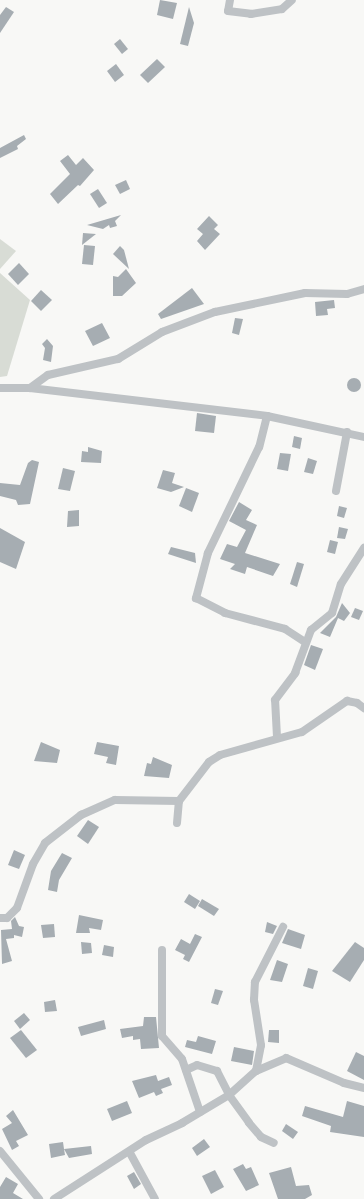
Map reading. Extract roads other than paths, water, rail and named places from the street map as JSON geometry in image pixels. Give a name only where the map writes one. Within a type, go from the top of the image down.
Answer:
[{"type":"street","points":[[230,0],[228,11],[251,14],[282,9],[292,0]]},
{"type":"street","points":[[30,388],[48,375],[118,359],[162,332],[215,312],[305,293],[347,294],[364,289]]},
{"type":"street","points":[[0,388],[30,388],[267,416],[364,436]]},
{"type":"street","points":[[267,416],[259,447],[208,553],[196,598],[225,613],[285,629],[305,642]]},
{"type":"street","points":[[336,492],[347,432]]},
{"type":"street","points":[[277,737],[275,700],[295,673],[305,642],[314,626],[332,613],[341,584],[364,548]]},
{"type":"street","points":[[177,823],[179,801],[191,783],[214,758],[277,737],[302,732],[347,701],[357,703],[364,708]]},
{"type":"street","points":[[0,918],[7,918],[17,908],[41,849],[71,821],[115,800],[179,801]]},
{"type":"street","points":[[256,1071],[261,1044],[254,1000],[255,982],[283,927]]},
{"type":"street","points":[[162,950],[162,1036],[182,1059],[200,1112]]},
{"type":"street","points":[[54,1199],[130,1153],[146,1140],[229,1095],[256,1071],[286,1058],[344,1083],[364,1088]]},
{"type":"street","points":[[186,1070],[197,1065],[214,1069],[223,1078],[229,1095],[257,1134],[274,1143]]},
{"type":"street","points":[[0,1151],[39,1199]]},
{"type":"street","points":[[130,1153],[155,1199]]}]
